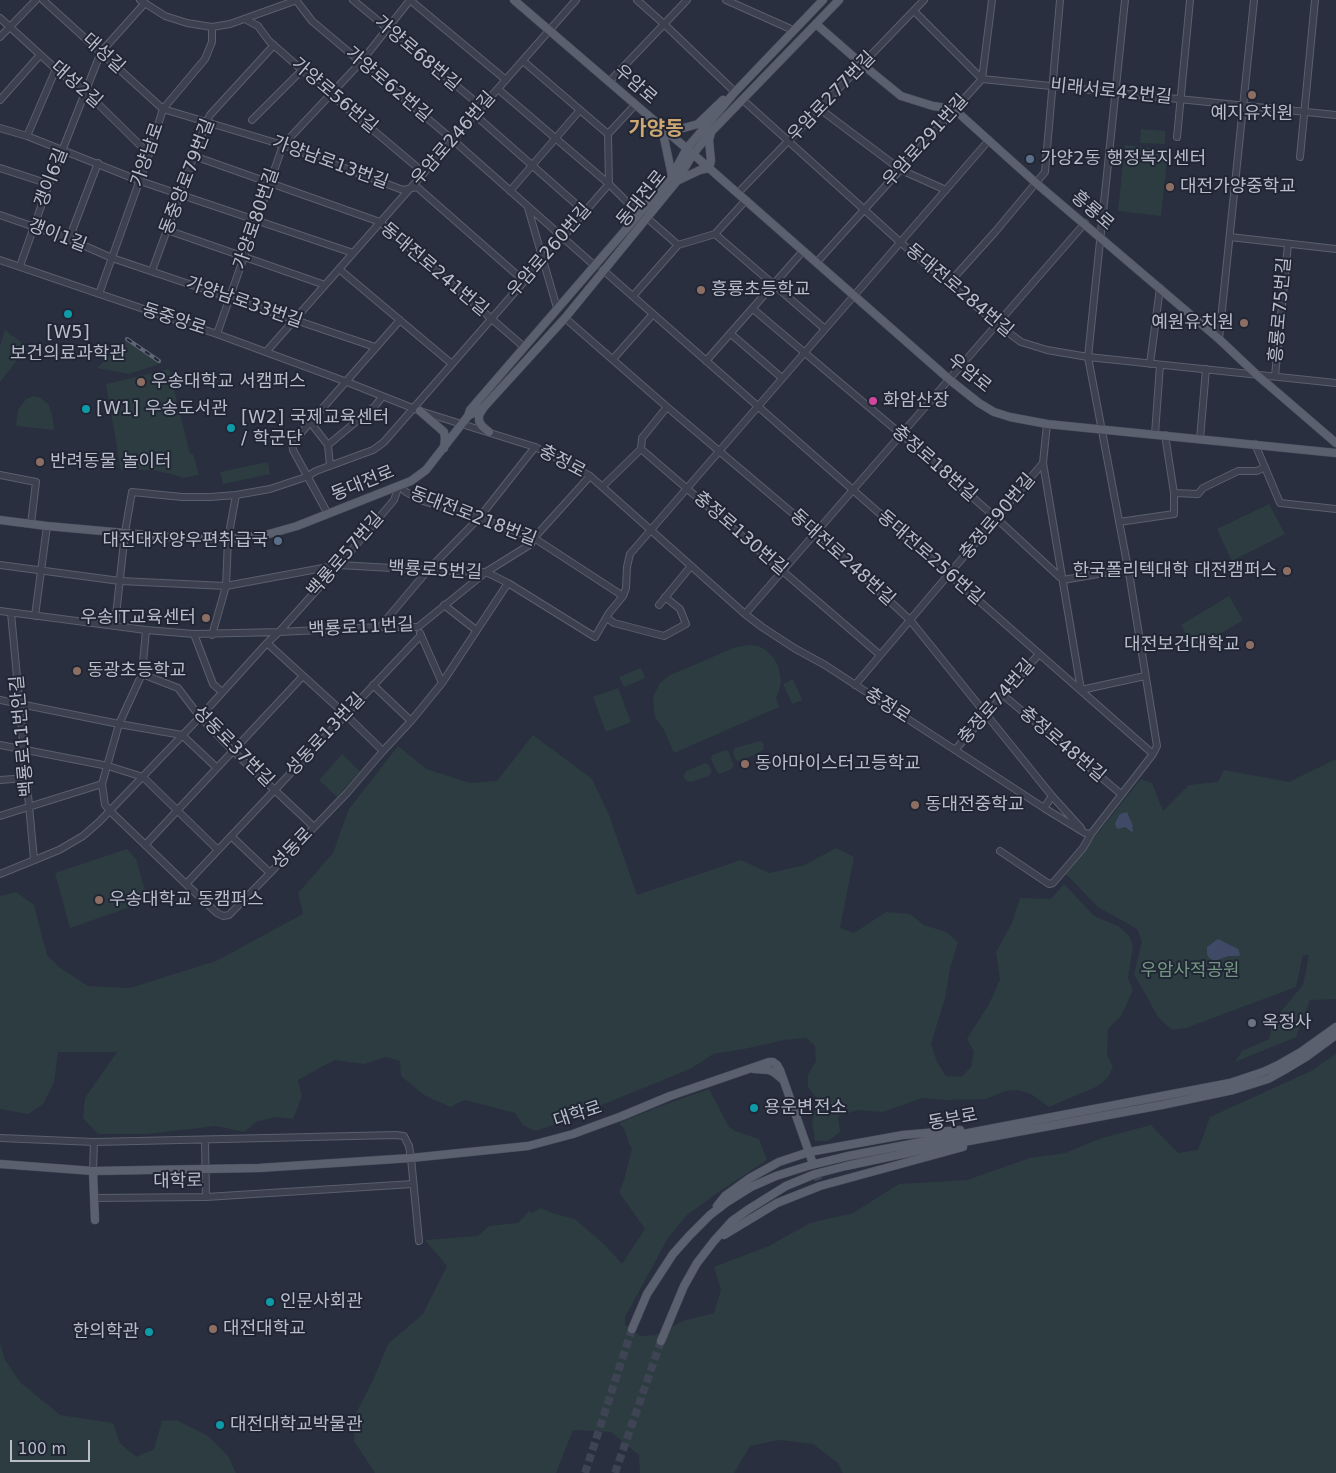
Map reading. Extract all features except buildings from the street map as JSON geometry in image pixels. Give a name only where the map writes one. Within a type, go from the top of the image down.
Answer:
[{"type":"main road","name":"우암로","points":[[514,0],[687,148],[950,380],[979,403],[994,412],[1010,418],[1047,424],[1336,453]]},
{"type":"main road","name":"동대전로","points":[[674,179],[687,148],[735,92],[823,0]]},
{"type":"main road","name":"동대전로","points":[[0,520],[180,538],[228,539],[269,534],[297,526],[411,481],[426,470],[462,425],[470,410],[557,308],[643,215],[711,132],[839,0]]},
{"type":"main road","points":[[816,24],[901,96],[933,106],[954,109]]},
{"type":"main road","points":[[711,132],[709,140],[711,161],[709,168],[674,179],[662,128],[680,129],[698,124],[722,100],[730,99]]},
{"type":"main road","name":"흥룡로","points":[[954,109],[1036,183],[1219,339],[1257,375],[1336,443]]},
{"type":"main road","name":"동대전로","points":[[468,416],[484,407],[565,318],[643,215]]},
{"type":"main road","points":[[484,407],[479,416],[480,421],[482,426],[489,432]]},
{"type":"main road","points":[[417,410],[444,432],[443,449]]},
{"type":"main road","name":"동부로","points":[[662,1341],[684,1286],[697,1263],[714,1241],[732,1221],[760,1201],[786,1186],[815,1174],[846,1166],[1247,1078],[1280,1064],[1301,1052],[1336,1026]]},
{"type":"main road","name":"동부로","points":[[632,1329],[647,1294],[662,1269],[690,1235],[710,1215],[751,1187],[776,1176],[848,1156],[1162,1105],[1233,1090],[1251,1085],[1286,1069],[1336,1035]]},
{"type":"main road","name":"대학로","points":[[0,1164],[93,1171],[259,1168],[411,1158],[528,1146],[573,1134],[670,1096],[747,1069],[761,1068],[775,1073],[783,1081],[812,1161]]},
{"type":"main road","points":[[710,1215],[725,1196],[750,1178],[779,1162],[809,1152],[903,1135],[1007,1130]]},
{"type":"main road","points":[[714,1241],[777,1203],[819,1184],[1007,1130]]},
{"type":"main road","points":[[93,1171],[95,1220]]},
{"type":"street","points":[[0,37],[36,0]]},
{"type":"street","name":"대성길","points":[[43,0],[164,109]]},
{"type":"street","points":[[101,52],[143,2],[165,16],[187,23],[212,27],[230,24],[297,0]]},
{"type":"street","name":"가양로62번길","points":[[297,0],[312,21],[453,140],[595,266]]},
{"type":"street","name":"가양로68번길","points":[[353,0],[482,107]]},
{"type":"street","points":[[410,0],[506,80]]},
{"type":"street","name":"가양로80번길","points":[[217,334],[283,145],[361,62],[410,0]]},
{"type":"street","points":[[549,31],[576,0]]},
{"type":"street","points":[[636,0],[735,92]]},
{"type":"street","points":[[609,82],[687,0]]},
{"type":"street","points":[[728,0],[793,30]]},
{"type":"street","name":"우암로277번길","points":[[738,193],[924,0]]},
{"type":"street","name":"우암로291번길","points":[[817,262],[982,78],[992,0]]},
{"type":"street","points":[[949,283],[1045,172],[1060,0]]},
{"type":"street","points":[[1000,851],[1049,884],[1053,883],[1083,848],[1088,833],[1153,754],[1157,746],[1130,579],[1088,357],[1125,0]]},
{"type":"street","points":[[1177,137],[1190,0]]},
{"type":"street","points":[[1219,339],[1254,0]]},
{"type":"street","points":[[1300,157],[1315,0]]},
{"type":"street","points":[[914,11],[982,78]]},
{"type":"street","name":"대성2길","points":[[0,18],[56,69],[86,92],[150,154]]},
{"type":"street","name":"가양로56번길","points":[[245,19],[258,26],[269,40],[302,70],[424,172]]},
{"type":"street","name":"가양남로","points":[[99,294],[150,154],[164,109],[205,59],[212,42],[212,27]]},
{"type":"street","name":"우암로246번길","points":[[266,352],[549,31]]},
{"type":"street","name":"동중앙로79번길","points":[[152,271],[210,115],[274,45]]},
{"type":"street","name":"갱이6길","points":[[20,266],[48,184],[101,52]]},
{"type":"street","points":[[0,100],[40,55]]},
{"type":"street","points":[[523,61],[608,134]]},
{"type":"street","points":[[27,136],[56,69]]},
{"type":"street","name":"가양남로13번길","points":[[252,120],[302,70]]},
{"type":"street","name":"비래서로42번길","points":[[982,78],[1336,115]]},
{"type":"street","points":[[498,89],[678,245]]},
{"type":"street","name":"동대전로284번길","points":[[743,100],[900,242],[1021,342],[1047,350],[1088,357],[1257,375],[1336,381]]},
{"type":"street","points":[[609,184],[608,134],[635,105]]},
{"type":"street","points":[[820,108],[901,170],[946,190]]},
{"type":"street","name":"가양남로13번길","points":[[164,109],[283,145],[403,190],[417,187],[524,281]]},
{"type":"street","points":[[510,191],[580,110]]},
{"type":"street","points":[[475,115],[585,212]]},
{"type":"street","points":[[0,128],[27,136],[140,181],[353,253]]},
{"type":"street","name":"백룡로5번길","points":[[0,566],[120,581],[226,586],[339,565],[486,572],[508,583],[595,637],[623,596],[626,588],[630,554],[988,140]]},
{"type":"street","name":"동대전로241번길","points":[[194,156],[380,222],[492,318],[524,348]]},
{"type":"street","points":[[68,239],[98,163]]},
{"type":"street","points":[[0,168],[48,184]]},
{"type":"street","name":"우암로260번길","points":[[125,532],[132,492],[182,498],[236,495],[270,489],[373,450],[417,410],[452,364],[609,184]]},
{"type":"street","points":[[633,296],[678,245],[715,234],[746,200]]},
{"type":"street","points":[[528,206],[557,308]]},
{"type":"street","name":"갱이1길","points":[[0,215],[68,239],[112,258]]},
{"type":"street","points":[[745,614],[1085,224]]},
{"type":"street","points":[[167,230],[325,286]]},
{"type":"street","points":[[715,234],[825,329]]},
{"type":"street","points":[[1230,237],[1336,249]]},
{"type":"street","name":"흥룡로75번길","points":[[1275,376],[1288,244]]},
{"type":"street","points":[[706,361],[803,251]]},
{"type":"street","name":"가양남로33번길","points":[[112,258],[375,347]]},
{"type":"street","name":"동중앙로","points":[[0,260],[217,334],[347,382],[382,397],[462,425]]},
{"type":"street","points":[[339,269],[452,364]]},
{"type":"street","name":"동대전로256번길","points":[[603,270],[1153,754]]},
{"type":"street","points":[[1150,364],[1160,288]]},
{"type":"street","name":"충정로18번길","points":[[753,309],[902,435],[1063,580]]},
{"type":"street","points":[[613,359],[653,314]]},
{"type":"street","name":"동대전로248번길","points":[[565,318],[816,533],[910,620],[987,713],[1052,796],[1088,833]]},
{"type":"street","points":[[306,476],[293,450],[292,443],[400,320]]},
{"type":"street","points":[[731,334],[782,378]]},
{"type":"street","points":[[1154,434],[1160,365]]},
{"type":"street","points":[[1200,439],[1206,369]]},
{"type":"street","points":[[328,445],[375,406],[382,397]]},
{"type":"street","points":[[602,488],[641,448],[642,438],[667,407]]},
{"type":"street","points":[[310,422],[328,445],[330,466]]},
{"type":"street","points":[[1047,424],[1043,463],[1081,690],[1145,676]]},
{"type":"street","name":"충정로","points":[[462,425],[536,447],[590,476],[745,614],[794,648],[825,665],[1044,808],[1088,833]]},
{"type":"street","points":[[1119,522],[1174,514],[1174,493],[1165,435]]},
{"type":"street","points":[[1255,444],[1280,503],[1336,509]]},
{"type":"street","points":[[380,627],[428,570],[479,518],[536,447]]},
{"type":"street","name":"충정로130번길","points":[[641,448],[880,655]]},
{"type":"street","name":"충정로90번길","points":[[855,685],[1043,463]]},
{"type":"street","points":[[1174,493],[1198,494],[1203,488],[1238,471],[1257,471],[1265,467]]},
{"type":"street","points":[[0,475],[36,482],[31,524]]},
{"type":"street","name":"동대전로","points":[[306,476],[328,514]]},
{"type":"street","name":"백룡로11번길","points":[[0,611],[146,630],[194,634],[418,627],[486,572],[531,544],[534,538],[590,476]]},
{"type":"street","name":"동대전로218번길","points":[[399,486],[423,501],[479,518],[534,538],[623,596]]},
{"type":"street","name":"백룡로57번길","points":[[0,874],[60,850],[83,836],[100,822],[200,717],[339,565],[394,500],[399,486]]},
{"type":"street","points":[[212,634],[226,586],[228,539],[236,495]]},
{"type":"street","points":[[35,616],[47,526]]},
{"type":"street","points":[[115,625],[125,532]]},
{"type":"street","points":[[659,604],[691,566]]},
{"type":"street","points":[[1063,580],[1127,568]]},
{"type":"street","name":"성동로","points":[[110,811],[217,913],[223,916],[229,915],[347,793],[412,721],[442,683],[508,583]]},
{"type":"street","points":[[607,618],[614,623],[664,636],[686,624],[680,609],[665,598]]},
{"type":"street","points":[[444,605],[476,630]]},
{"type":"street","name":"백룡로11번안길","points":[[11,613],[34,859]]},
{"type":"street","points":[[418,627],[442,683]]},
{"type":"street","points":[[110,811],[105,805],[102,784],[119,724],[142,674],[146,630]]},
{"type":"street","points":[[194,634],[213,684],[222,692]]},
{"type":"street","name":"성동로13번길","points":[[186,884],[421,634]]},
{"type":"street","points":[[267,643],[383,751]]},
{"type":"street","name":"충정로74번길","points":[[955,750],[1039,654]]},
{"type":"street","name":"성동로37번길","points":[[142,674],[178,688],[200,717],[314,827]]},
{"type":"street","points":[[145,845],[303,676]]},
{"type":"street","points":[[373,686],[412,721]]},
{"type":"street","name":"충정로48번길","points":[[1003,695],[1121,794]]},
{"type":"street","points":[[0,700],[182,735],[218,768]]},
{"type":"street","points":[[0,745],[108,766],[142,777],[218,850]]},
{"type":"street","points":[[0,780],[27,778]]},
{"type":"street","points":[[0,816],[102,784]]},
{"type":"street","points":[[1044,808],[1052,796]]},
{"type":"street","points":[[231,836],[270,873]]},
{"type":"street","points":[[0,1138],[94,1142],[404,1136],[409,1146],[411,1158],[419,1241]]},
{"type":"street","points":[[205,1140],[206,1197]]},
{"type":"street","points":[[93,1171],[94,1142]]},
{"type":"street","name":"대학로","points":[[94,1198],[206,1197],[413,1184]]},
{"type":"green space","points":[[1141,129],[1165,131],[1165,144],[1140,143]]},
{"type":"green space","points":[[1125,145],[1168,150],[1161,216],[1118,211]]},
{"type":"green space","points":[[5,330],[27,347],[0,382],[0,346]]},
{"type":"green space","points":[[127,338],[161,359],[162,363],[129,374],[97,368]]},
{"type":"green space","points":[[169,369],[190,454],[193,454],[199,475],[183,478],[151,470],[121,470],[106,384]]},
{"type":"green space","points":[[33,396],[41,398],[49,405],[54,430],[16,426],[18,410],[26,399]]},
{"type":"green space","points":[[268,462],[270,474],[223,484],[220,472]]},
{"type":"green space","points":[[1269,504],[1285,534],[1232,561],[1217,529]]},
{"type":"green space","points":[[1229,596],[1243,620],[1195,649],[1181,625]]},
{"type":"green space","points":[[750,645],[766,650],[778,665],[781,682],[776,698],[779,707],[674,753],[664,730],[655,717],[654,695],[660,683],[670,675],[736,647]]},
{"type":"green space","points":[[641,668],[645,678],[624,687],[619,677]]},
{"type":"green space","points":[[793,679],[802,700],[792,704],[783,684]]},
{"type":"green space","points":[[618,688],[631,722],[606,732],[593,697]]},
{"type":"green space","points":[[533,735],[592,779],[609,815],[637,895],[741,860],[769,873],[805,865],[836,848],[854,857],[840,928],[854,933],[886,912],[910,914],[924,925],[946,932],[958,942],[950,968],[945,998],[931,1044],[937,1062],[946,1076],[961,1077],[971,1067],[974,1052],[967,1039],[989,1004],[1000,980],[996,952],[1012,923],[1020,898],[1051,899],[1064,884],[1094,916],[1118,926],[1129,936],[1133,946],[1128,978],[1133,990],[1121,1016],[1108,1029],[1107,1055],[1113,1067],[1108,1077],[1098,1086],[1049,1107],[1031,1094],[1018,1090],[1005,1091],[986,1099],[946,1100],[923,1098],[882,1112],[858,1110],[838,1116],[840,1132],[828,1141],[815,1141],[812,1122],[816,1107],[816,1097],[808,1087],[808,1075],[816,1061],[815,1046],[806,1038],[784,1040],[713,1054],[692,1068],[535,1131],[523,1125],[515,1113],[465,1100],[450,1107],[424,1095],[401,1076],[400,1061],[386,1057],[364,1064],[335,1060],[325,1065],[298,1080],[302,1096],[293,1119],[275,1117],[256,1122],[244,1132],[216,1126],[146,1134],[98,1134],[83,1118],[85,1098],[117,1052],[58,1052],[54,1082],[43,1104],[28,1114],[0,1109],[0,896],[16,892],[34,905],[47,955],[59,967],[88,986],[130,988],[216,961],[303,914],[298,893],[333,853],[349,809],[398,746],[426,769],[470,783],[497,781]]},
{"type":"green space","points":[[760,741],[764,744],[763,750],[740,762],[736,760],[733,752],[735,748]]},
{"type":"green space","points":[[726,750],[734,766],[720,774],[717,772],[711,759],[712,755]]},
{"type":"green space","points":[[342,754],[360,771],[337,797],[319,780]]},
{"type":"green space","name":"우암사적공원","points":[[1336,759],[1336,999],[1310,1000],[1296,1037],[1235,1062],[1242,1051],[1269,1039],[1273,1021],[1303,985],[1309,955],[1303,955],[1296,987],[1186,1028],[1172,1030],[1158,1017],[1134,974],[1142,941],[1137,929],[1098,907],[1064,872],[1085,849],[1141,779],[1152,783],[1163,811],[1189,785],[1218,782],[1224,770],[1289,782]]},
{"type":"green space","points":[[705,763],[709,765],[712,771],[709,776],[691,782],[684,778],[685,772]]},
{"type":"green space","points":[[127,849],[136,859],[148,901],[70,928],[55,873]]},
{"type":"green space","points":[[1336,1054],[1336,1473],[843,1473],[838,1463],[813,1444],[779,1440],[750,1446],[734,1473],[640,1473],[639,1455],[611,1432],[573,1430],[556,1473],[375,1473],[354,1441],[355,1415],[373,1380],[388,1344],[423,1314],[447,1266],[425,1240],[478,1236],[489,1226],[518,1223],[530,1210],[531,1214],[541,1208],[575,1219],[604,1244],[622,1264],[645,1229],[619,1192],[632,1149],[624,1128],[619,1123],[661,1106],[709,1089],[729,1127],[759,1139],[767,1160],[687,1215],[668,1238],[625,1317],[625,1325],[640,1336],[656,1335],[683,1321],[714,1313],[721,1290],[714,1267],[769,1246],[810,1223],[853,1213],[899,1184],[967,1180],[1030,1158],[1065,1153],[1102,1138],[1151,1125],[1178,1153],[1198,1150],[1210,1117],[1311,1071]]},
{"type":"green space","points":[[0,1343],[5,1360],[20,1382],[60,1415],[113,1423],[120,1443],[136,1457],[154,1449],[162,1421],[176,1420],[208,1436],[228,1456],[236,1473],[0,1473]]},
{"type":"water","points":[[1127,812],[1133,826],[1132,832],[1125,827],[1118,829],[1115,823],[1120,814]]},
{"type":"water","points":[[1218,939],[1238,949],[1239,956],[1228,956],[1217,960],[1209,958],[1207,947]]},
{"type":"tunnel","points":[[812,1161],[819,1182]]},
{"type":"tunnel","points":[[585,1473],[632,1329]]},
{"type":"tunnel","points":[[615,1473],[661,1341]]},
{"type":"railway","points":[[127,339],[159,361]]},
{"type":"place","name":"예지유치원","points":[[1252,95]]},
{"type":"place","name":"가양2동 행정복지센터","points":[[1030,159]]},
{"type":"place","name":"대전가양중학교","points":[[1170,187]]},
{"type":"place","name":"흥룡초등학교","points":[[701,290]]},
{"type":"place","name":"[W5] 보건의료과학관","points":[[68,314]]},
{"type":"place","name":"예원유치원","points":[[1244,323]]},
{"type":"place","name":"우송대학교 서캠퍼스","points":[[141,382]]},
{"type":"place","name":"화암산장","points":[[873,401]]},
{"type":"place","name":"[W1] 우송도서관","points":[[86,409]]},
{"type":"place","name":"[W2] 국제교육센터 / 학군단","points":[[231,428]]},
{"type":"place","name":"반려동물 놀이터","points":[[40,462]]},
{"type":"place","name":"대전대자양우편취급국","points":[[278,541]]},
{"type":"place","name":"한국폴리텍대학 대전캠퍼스","points":[[1287,571]]},
{"type":"place","name":"우송IT교육센터","points":[[206,618]]},
{"type":"place","name":"대전보건대학교","points":[[1250,645]]},
{"type":"place","name":"동광초등학교","points":[[77,671]]},
{"type":"place","name":"동아마이스터고등학교","points":[[745,764]]},
{"type":"place","name":"동대전중학교","points":[[915,805]]},
{"type":"place","name":"우송대학교 동캠퍼스","points":[[99,900]]},
{"type":"place","name":"옥정사","points":[[1252,1023]]},
{"type":"place","name":"용운변전소","points":[[754,1108]]},
{"type":"place","name":"인문사회관","points":[[270,1302]]},
{"type":"place","name":"대전대학교","points":[[213,1329]]},
{"type":"place","name":"한의학관","points":[[149,1332]]},
{"type":"place","name":"대전대학교박물관","points":[[220,1425]]},
{"type":"district","name":"가양동","points":[[656,130]]}]
